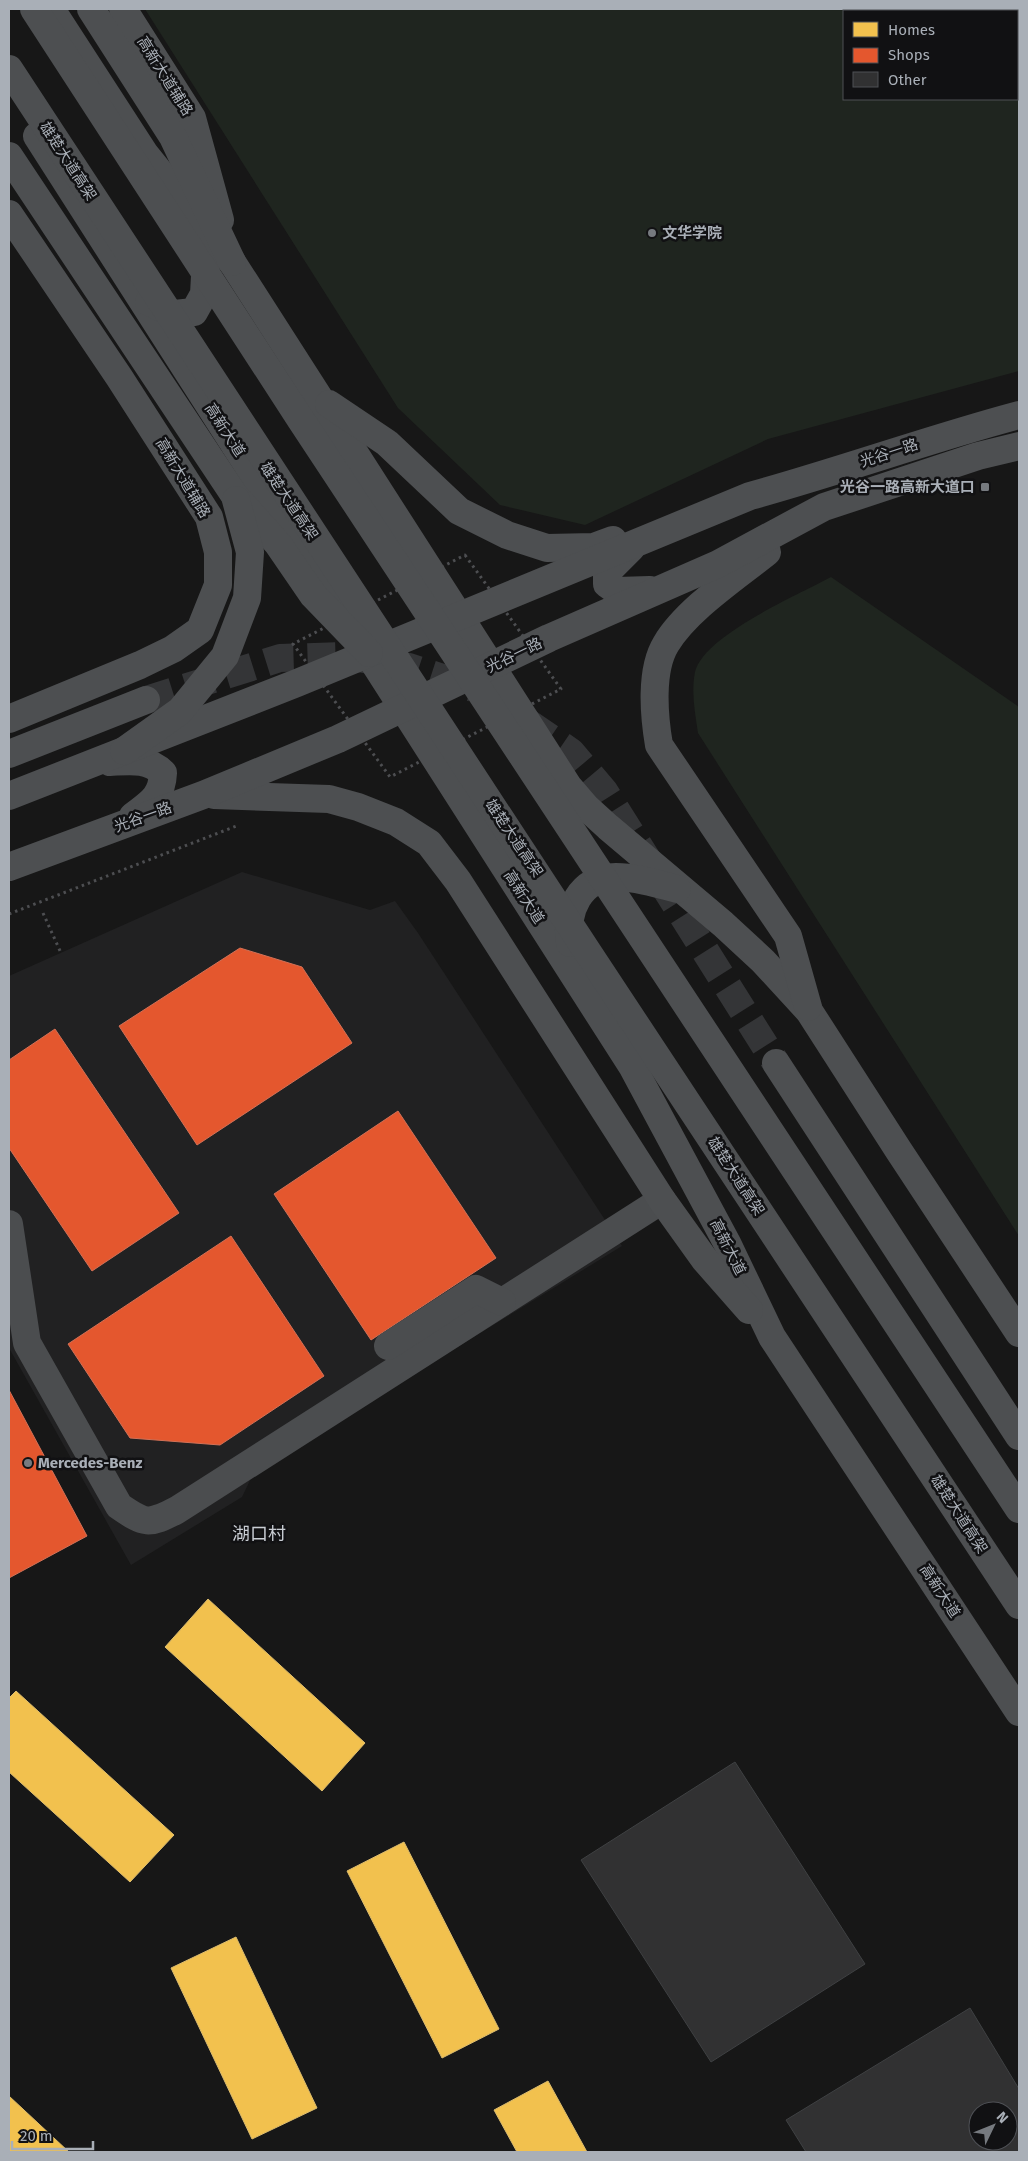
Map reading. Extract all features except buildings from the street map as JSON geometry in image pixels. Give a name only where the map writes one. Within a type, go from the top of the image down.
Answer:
[{"type":"main road","points":[[34,9],[300,420],[1019,1509]]},
{"type":"main road","points":[[51,9],[206,252],[204,294],[194,312],[174,314],[141,298]]},
{"type":"main road","points":[[91,9],[173,138],[232,262]]},
{"type":"main road","name":"高新大道辅路","points":[[123,9],[192,118],[232,262]]},
{"type":"main road","name":"雄楚大道高架","points":[[9,69],[255,450],[555,900],[1019,1605]]},
{"type":"main road","name":"高新大道","points":[[9,93],[632,1066],[727,1244],[772,1337],[1019,1712]]},
{"type":"main road","points":[[145,154],[232,262],[568,786],[586,807],[608,827],[763,961],[810,1011],[899,1152],[1019,1333]]},
{"type":"main road","points":[[9,156],[235,496],[278,544],[313,596],[369,653]]},
{"type":"main road","name":"高新大道辅路","points":[[9,214],[195,494],[209,517],[218,552],[218,585],[200,630],[173,648],[140,665],[9,719]]},
{"type":"main road","points":[[320,398],[387,444],[459,511],[507,535],[546,548],[594,547],[750,496]]},
{"type":"main road","name":"光谷一路","points":[[9,796],[369,653],[750,496],[816,478],[947,434],[1019,415]]},
{"type":"main road","name":"光谷一路","points":[[9,867],[202,795],[338,739],[549,638],[718,564],[824,507],[978,456],[1019,446]]},
{"type":"main road","points":[[124,751],[180,711],[224,656],[247,598],[250,552],[235,496]]},
{"type":"main road","points":[[810,1011],[788,936],[659,745],[655,720],[655,677],[665,645],[683,622],[824,507]]},
{"type":"main road","points":[[634,545],[607,572],[607,584],[617,591],[659,590]]},
{"type":"main road","points":[[9,754],[146,700]]},
{"type":"main road","points":[[97,762],[140,761],[155,765],[163,773],[162,783],[156,798],[122,824]]},
{"type":"main road","points":[[202,795],[329,799],[358,807],[396,822],[429,843],[458,881],[662,1200],[705,1260],[772,1337]]},
{"type":"main road","points":[[576,977],[569,939],[570,913],[579,895],[593,883],[614,877],[633,878],[683,890]]},
{"type":"main road","points":[[776,1063],[1019,1436]]},
{"type":"lane","points":[[9,1224],[26,1343],[119,1506],[140,1520],[158,1520],[177,1510],[662,1200]]},
{"type":"lane","points":[[388,1346],[476,1289],[502,1302]]},
{"type":"path","points":[[9,914],[244,823]]},
{"type":"path","points":[[43,913],[61,953]]},
{"type":"shaded area","name":"文华学院","points":[[145,9],[1019,9],[1019,371],[768,439],[585,525],[500,505],[398,408]]},
{"type":"shaded area","points":[[831,577],[1019,707],[1019,1236],[698,733],[693,687],[695,672],[702,658],[715,644],[733,630],[776,605]]},
{"type":"shaded area","points":[[242,872],[370,910],[395,901],[418,933],[622,1246],[254,1472],[242,1497],[131,1565],[9,1348],[9,976]]},
{"type":"tunnel","points":[[146,700],[280,658],[347,656],[409,667],[473,688]]},
{"type":"tunnel","points":[[527,722],[571,752],[604,791],[776,1063]]},
{"type":"place","name":"文华学院","points":[[652,233]]},
{"type":"place","name":"光谷一路高新大道口","points":[[985,487]]},
{"type":"place","name":"Mercedes-Benz","points":[[28,1463]]},
{"type":"district","name":"湖口村","points":[[259,1534]]}]
